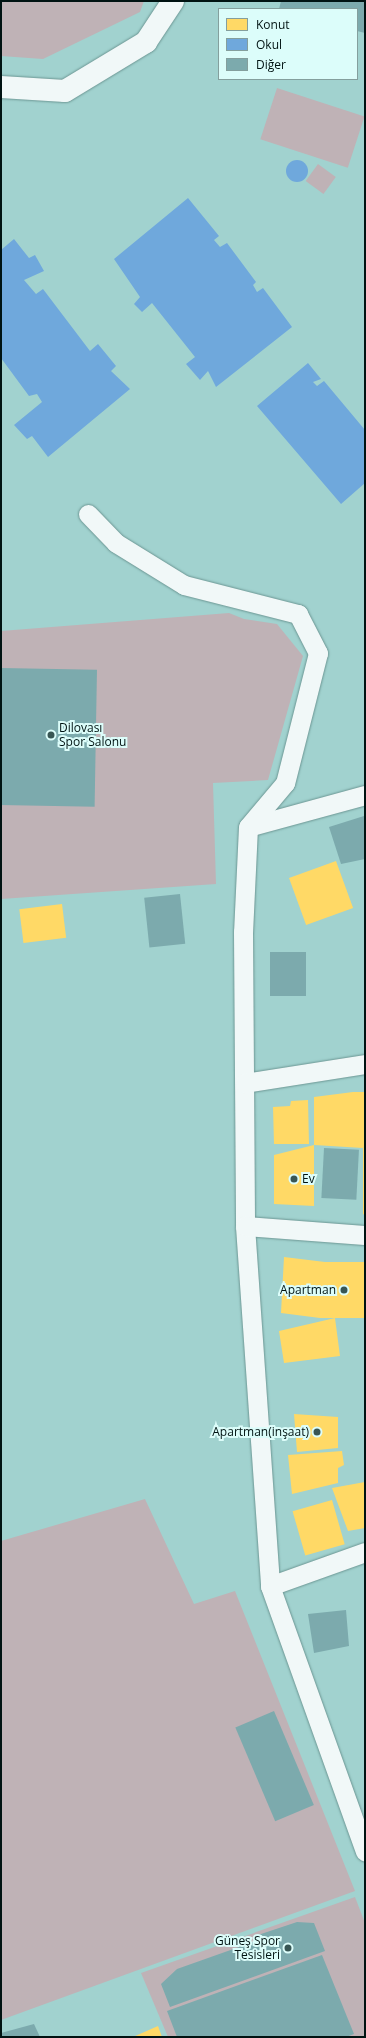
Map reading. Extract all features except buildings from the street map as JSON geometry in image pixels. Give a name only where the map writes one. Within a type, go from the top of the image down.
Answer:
[{"type":"street","points":[[1,87],[65,91],[146,42],[173,1]]},
{"type":"street","points":[[88,514],[116,543],[184,585],[298,614],[318,653],[285,783],[248,827],[243,932],[245,1226],[270,1586],[365,1851]]},
{"type":"street","points":[[248,827],[365,795]]},
{"type":"street","points":[[245,1084],[365,1064]]},
{"type":"street","points":[[245,1226],[365,1235]]},
{"type":"street","points":[[270,1586],[365,1552]]},
{"type":"shaded area","points":[[1,1],[144,1],[140,12],[43,59],[1,56]]},
{"type":"shaded area","points":[[277,88],[364,116],[348,168],[260,139]]},
{"type":"shaded area","points":[[318,164],[336,177],[323,194],[306,181]]},
{"type":"shaded area","points":[[229,613],[244,619],[277,624],[303,656],[268,780],[213,783],[216,884],[1,899],[1,631]]},
{"type":"shaded area","points":[[145,1499],[194,1604],[235,1591],[355,1891],[1,2020],[1,1541]]},
{"type":"shaded area","name":"Güneş Spor Tesisleri","points":[[355,1897],[365,1923],[365,2037],[168,2037],[141,1973]]},
{"type":"place","name":"Dilovası Spor Salonu","points":[[51,735]]},
{"type":"place","name":"Ev","points":[[294,1179]]},
{"type":"place","name":"Apartman","points":[[344,1290]]},
{"type":"place","name":"Apartman(inşaat)","points":[[317,1432]]},
{"type":"place","name":"Güneş Spor Tesisleri","points":[[288,1948]]}]
